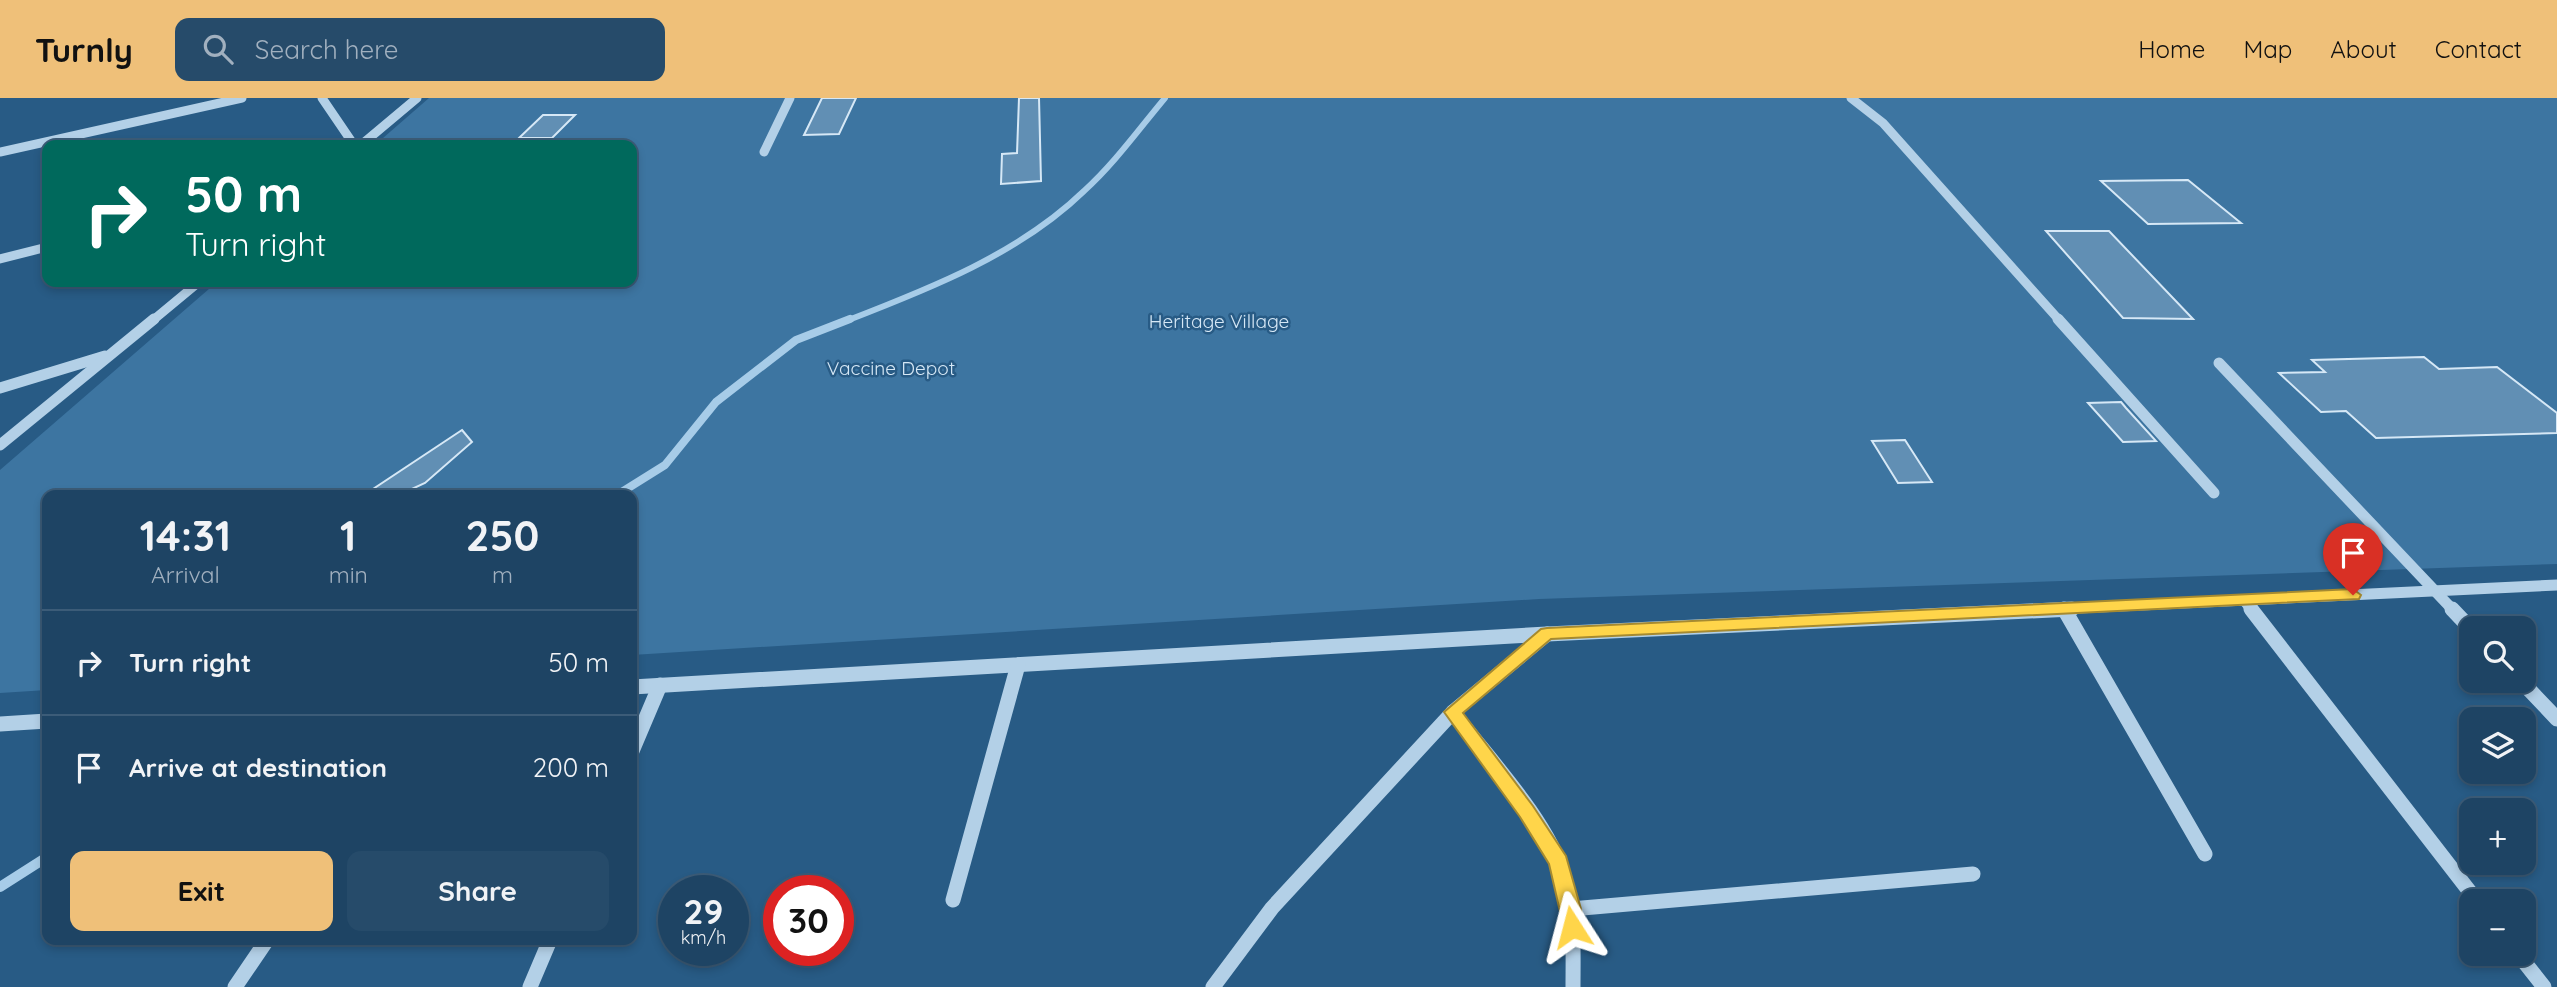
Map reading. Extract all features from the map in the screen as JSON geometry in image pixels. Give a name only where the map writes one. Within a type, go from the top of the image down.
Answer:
[{"type":"street","points":[[54,140],[242,98]]},
{"type":"street","points":[[322,98],[351,140]]},
{"type":"street","points":[[368,140],[417,98]]},
{"type":"street","points":[[764,152],[790,98]]},
{"type":"street","points":[[1852,98],[1891,133],[2214,493]]},
{"type":"street","points":[[0,152],[42,143]]},
{"type":"street","points":[[0,258],[42,248]]},
{"type":"street","points":[[0,445],[193,287]]},
{"type":"street","points":[[0,388],[112,354]]},
{"type":"street","points":[[2218,363],[2459,616]]},
{"type":"street","points":[[637,687],[1547,634],[2557,585]]},
{"type":"street","points":[[2244,600],[2468,889]]},
{"type":"street","points":[[2064,609],[2205,854]]},
{"type":"street","points":[[1213,987],[1272,908],[1453,712],[1547,634]]},
{"type":"street","points":[[953,900],[1018,664]]},
{"type":"street","points":[[637,739],[660,685]]},
{"type":"street","points":[[2532,693],[2557,719]]},
{"type":"street","points":[[1453,712],[1527,811],[1558,862],[1571,909],[1573,987]]},
{"type":"street","points":[[0,724],[42,721]]},
{"type":"street","points":[[1571,909],[1973,874]]},
{"type":"street","points":[[235,987],[264,945]]},
{"type":"street","points":[[530,987],[548,945]]},
{"type":"street","points":[[2527,966],[2544,987]]},
{"type":"green space","name":"Vaccine Depot","points":[[429,98],[2557,98],[2557,564],[1539,599],[637,655],[637,490],[42,490],[42,690],[0,693],[0,470],[211,287],[637,287],[637,140],[381,140]]},
{"type":"building","points":[[822,98],[856,98],[839,134],[804,135]]},
{"type":"building","points":[[1019,98],[1039,98],[1041,181],[1001,184],[1002,154],[1017,153]]},
{"type":"building","points":[[543,115],[575,115],[552,138],[519,138]]},
{"type":"building","points":[[2188,180],[2241,223],[2148,224],[2101,181]]},
{"type":"building","points":[[2046,231],[2109,231],[2193,319],[2123,318]]},
{"type":"building","points":[[2424,357],[2439,369],[2497,367],[2557,413],[2557,433],[2376,438],[2346,411],[2321,412],[2279,373],[2325,372],[2312,360]]},
{"type":"building","points":[[2121,402],[2156,441],[2123,442],[2088,403]]},
{"type":"building","points":[[462,430],[472,442],[425,483],[410,490],[372,490]]},
{"type":"building","points":[[1905,440],[1932,482],[1898,483],[1872,441]]},
{"type":"waterway","points":[[846,321],[972,268],[1031,233],[1059,213],[1095,181],[1165,98]]},
{"type":"waterway","points":[[625,490],[665,465],[716,402],[796,340],[850,319]]},
{"type":"waterway","points":[[0,887],[42,860]]},
{"type":"route","points":[[1572,927],[1571,909],[1558,862],[1527,811],[1453,712],[1547,634],[2353,595]]},
{"type":"park label","name":"Heritage Village","points":[[1219,321]]}]
